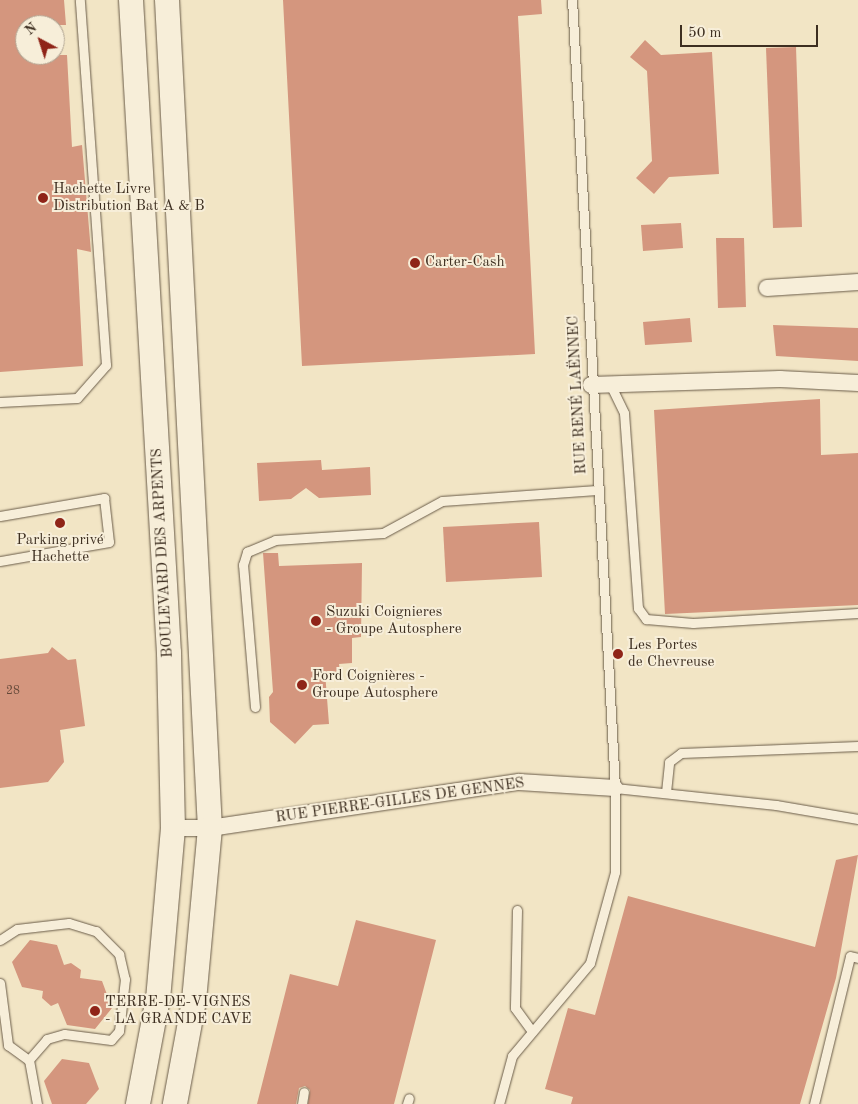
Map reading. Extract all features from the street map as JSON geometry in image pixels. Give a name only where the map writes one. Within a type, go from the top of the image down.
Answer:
[{"type":"street","name":"BOULEVARD DES ARPENTS","points":[[131,0],[168,643],[173,828],[158,998],[138,1104]]},
{"type":"street","points":[[167,0],[210,828],[194,1001],[175,1104]]},
{"type":"street","points":[[767,288],[858,282]]},
{"type":"street","points":[[591,385],[780,379],[858,383]]},
{"type":"street","name":"RUE PIERRE-GILLES DE GENNES","points":[[173,828],[210,828],[519,782],[614,788]]},
{"type":"lane","points":[[0,402],[77,398],[106,365],[80,0]]},
{"type":"lane","name":"RUE RENÉ LAËNNEC","points":[[499,1104],[512,1056],[590,963],[615,872],[614,788],[591,385],[572,0]]},
{"type":"lane","points":[[610,384],[624,413],[638,608],[646,618],[660,623],[693,623],[858,613]]},
{"type":"lane","points":[[255,708],[243,565],[247,552],[275,540],[383,533],[442,501],[597,490]]},
{"type":"lane","points":[[0,516],[104,498],[110,542],[0,561]]},
{"type":"lane","points":[[666,792],[669,762],[681,753],[858,746]]},
{"type":"lane","name":"RUE PIERRE-GILLES DE GENNES","points":[[614,788],[666,792],[858,819]]},
{"type":"lane","points":[[517,910],[515,1008],[532,1031]]},
{"type":"lane","points":[[0,940],[17,930],[68,923],[96,931],[119,954],[125,979],[119,1030],[111,1040],[64,1034],[47,1039],[29,1060]]},
{"type":"lane","points":[[814,1104],[850,956],[858,958]]},
{"type":"lane","points":[[0,983],[8,1045],[29,1060],[37,1104]]},
{"type":"lane","points":[[302,1104],[304,1092]]},
{"type":"building","name":"Hachette Livre Distribution Bat A & B","points":[[0,0],[64,0],[66,25],[65,15],[15,15],[15,65],[65,65],[65,55],[67,55],[72,147],[82,145],[91,252],[77,249],[83,366],[0,372]]},
{"type":"building","points":[[283,0],[541,0],[542,14],[518,16],[535,354],[302,366]]},
{"type":"building","points":[[645,40],[661,55],[712,52],[719,174],[669,177],[654,194],[636,178],[652,161],[647,71],[630,57]]},
{"type":"building","points":[[796,47],[802,227],[773,228],[766,48]]},
{"type":"building","points":[[681,223],[683,248],[643,251],[641,225]]},
{"type":"building","points":[[716,238],[744,238],[746,307],[718,308]]},
{"type":"building","points":[[690,318],[692,342],[645,345],[643,322]]},
{"type":"building","points":[[773,325],[858,328],[858,361],[776,356]]},
{"type":"building","points":[[820,399],[821,455],[858,453],[858,605],[665,614],[654,410]]},
{"type":"building","points":[[321,460],[322,470],[370,467],[371,495],[319,498],[306,488],[291,499],[259,501],[257,463]]},
{"type":"building","points":[[539,522],[542,577],[446,582],[443,527]]},
{"type":"building","points":[[263,553],[278,553],[279,566],[362,563],[361,637],[352,638],[352,663],[339,664],[340,672],[325,672],[329,724],[313,725],[295,744],[270,722],[269,697],[273,692]]},
{"type":"building","points":[[52,647],[68,660],[76,659],[85,726],[60,730],[64,762],[48,782],[0,788],[0,659],[48,653]]},
{"type":"building","points":[[858,855],[836,978],[800,1104],[571,1104],[573,1097],[545,1089],[568,1008],[595,1015],[628,896],[815,947],[836,860]]},
{"type":"building","points":[[356,920],[436,940],[394,1104],[308,1104],[310,1090],[305,1086],[299,1088],[296,1104],[257,1104],[290,974],[338,986]]},
{"type":"building","points":[[30,940],[57,945],[64,965],[71,963],[81,970],[80,978],[102,981],[112,1008],[95,1029],[67,1025],[58,1003],[51,1006],[42,998],[43,991],[22,987],[12,962]]},
{"type":"building","points":[[62,1059],[89,1063],[99,1089],[86,1104],[52,1104],[44,1081]]},
{"type":"place","name":"Hachette Livre Distribution Bat A & B","points":[[43,198]]},
{"type":"place","name":"Carter-Cash","points":[[415,263]]},
{"type":"place","name":"Parking privé Hachette","points":[[60,523]]},
{"type":"place","name":"Suzuki Coignieres - Groupe Autosphere","points":[[316,621]]},
{"type":"place","name":"Les Portes de Chevreuse","points":[[618,654]]},
{"type":"place","name":"Ford Coignières - Groupe Autosphere","points":[[302,685]]},
{"type":"place","name":"TERRE-DE-VIGNES - LA GRANDE CAVE","points":[[95,1011]]}]
